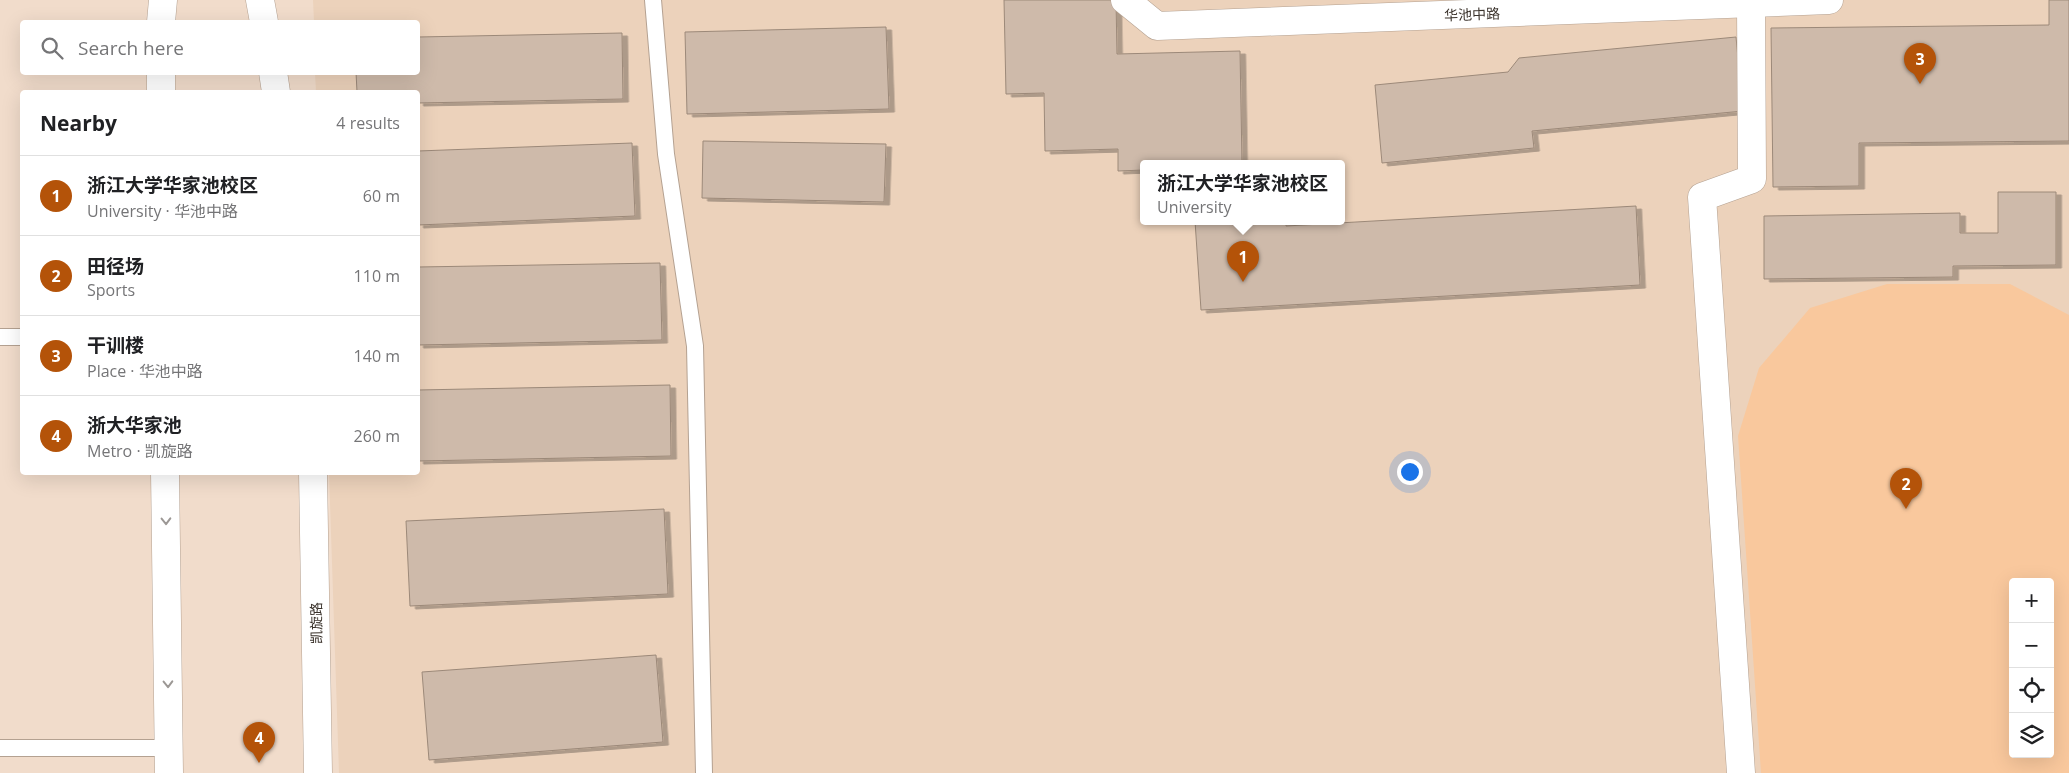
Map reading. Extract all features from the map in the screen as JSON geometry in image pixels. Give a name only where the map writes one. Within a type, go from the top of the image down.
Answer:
[{"type":"street","points":[[161,20],[163,0]]},
{"type":"street","points":[[260,0],[264,20]]},
{"type":"street","name":"华池中路","points":[[1126,0],[1157,26],[1828,0]]},
{"type":"street","points":[[1741,773],[1702,197],[1752,179],[1751,3]]},
{"type":"street","points":[[160,75],[161,90]]},
{"type":"street","points":[[273,75],[276,90]]},
{"type":"street","points":[[165,475],[169,760]]},
{"type":"street","name":"凯旋路","points":[[313,475],[318,773]]},
{"type":"lane","points":[[653,0],[666,154],[695,346],[704,773]]},
{"type":"lane","points":[[0,336],[20,337]]},
{"type":"lane","points":[[0,748],[169,760]]},
{"type":"shaded area","points":[[313,0],[2069,0],[2069,773],[339,773],[329,475],[420,475],[420,90],[316,90],[315,75],[420,75],[420,20],[314,20]]},
{"type":"shaded area","points":[[1887,284],[2010,284],[2069,315],[2069,773],[1761,773],[1738,436],[1759,368],[1810,308]]},
{"type":"building","points":[[1004,0],[1116,0],[1117,54],[1240,51],[1242,160],[1140,160],[1140,170],[1118,171],[1118,149],[1045,151],[1044,93],[1006,94]]},
{"type":"building","points":[[2049,0],[2069,0],[2069,141],[1859,143],[1859,186],[1773,187],[1771,28],[2049,25]]},
{"type":"building","points":[[886,27],[889,109],[687,114],[685,32]]},
{"type":"building","points":[[622,33],[623,99],[420,103],[420,90],[357,90],[356,75],[420,75],[420,37]]},
{"type":"building","points":[[1736,37],[1743,111],[1532,131],[1534,148],[1382,163],[1375,85],[1508,72],[1519,58]]},
{"type":"building","points":[[703,141],[886,144],[884,202],[702,198]]},
{"type":"building","points":[[632,143],[635,216],[420,225],[420,151]]},
{"type":"building","points":[[1998,192],[2056,192],[2056,265],[1953,266],[1953,277],[1764,279],[1764,216],[1960,213],[1960,233],[1998,233]]},
{"type":"building","points":[[1636,206],[1640,285],[1201,310],[1195,225],[1286,226],[1345,225],[1345,223]]},
{"type":"building","points":[[660,263],[662,340],[420,345],[420,267]]},
{"type":"building","points":[[670,385],[671,456],[420,461],[420,390]]},
{"type":"building","points":[[664,509],[668,594],[410,606],[406,521]]},
{"type":"building","points":[[656,655],[663,742],[429,760],[422,672]]},
{"type":"place","name":"干训楼","points":[[1920,84]]},
{"type":"place","name":"浙江大学华家池校区","points":[[1243,282]]},
{"type":"place","name":"田径场","points":[[1906,509]]},
{"type":"place","name":"浙大华家池","points":[[259,763]]}]
